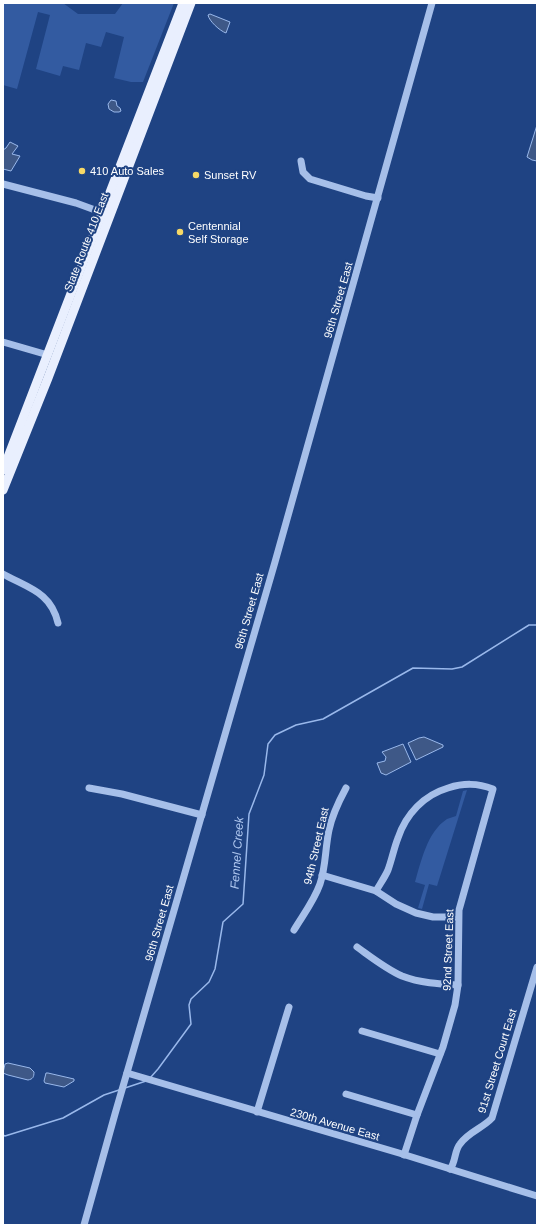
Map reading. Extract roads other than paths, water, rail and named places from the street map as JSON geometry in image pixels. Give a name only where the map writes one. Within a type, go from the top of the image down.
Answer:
[{"type":"main road","name":"State Route 410 East","points":[[3,490],[48,378],[183,3]]},
{"type":"main road","name":"State Route 410 East","points":[[3,470],[48,355],[191,3]]},
{"type":"street","name":"96th Street East","points":[[84,1225],[122,1088],[276,562],[432,3]]},
{"type":"street","points":[[301,161],[303,172],[310,179],[366,196],[378,198]]},
{"type":"street","points":[[3,184],[76,203],[106,214]]},
{"type":"street","points":[[3,342],[48,355]]},
{"type":"street","points":[[3,574],[33,588],[47,599],[53,609],[58,624]]},
{"type":"street","points":[[3,580],[23,584]]},
{"type":"street","name":"92nd Street East","points":[[376,891],[388,869],[402,828],[412,811],[424,800],[433,793],[454,786],[470,784],[493,789],[458,917],[458,985],[455,1005],[440,1054],[404,1155]]},
{"type":"street","points":[[89,788],[122,794],[202,815]]},
{"type":"street","name":"94th Street East","points":[[294,930],[312,901],[322,875],[329,830],[337,804],[346,788]]},
{"type":"street","points":[[322,875],[376,891],[396,904],[416,913],[433,917],[458,917]]},
{"type":"street","points":[[356,947],[390,970],[403,976],[429,983],[458,985]]},
{"type":"street","name":"91st Street Court East","points":[[450,1169],[453,1166],[460,1144],[466,1137],[486,1125],[492,1118],[537,967]]},
{"type":"street","points":[[257,1112],[289,1007]]},
{"type":"street","points":[[362,1031],[440,1054]]},
{"type":"street","name":"230th Avenue East","points":[[127,1074],[404,1155],[537,1196]]},
{"type":"street","points":[[346,1094],[417,1115]]},
{"type":"waterway","name":"Fennel Creek","points":[[150,1078],[191,1024],[189,1005],[191,999],[209,982],[215,969],[223,922],[243,904],[249,814],[264,775],[268,744],[275,735],[296,725],[323,719],[413,668],[452,669],[462,667],[529,625],[537,625]]},
{"type":"waterway","name":"Fennel Creek","points":[[125,1088],[146,1081]]},
{"type":"waterway","name":"Fennel Creek","points":[[3,1135],[5,1136],[63,1118],[104,1095],[119,1090]]},
{"type":"place","name":"410 Auto Sales","points":[[82,171]]},
{"type":"place","name":"Sunset RV","points":[[196,175]]},
{"type":"place","name":"Centennial Self Storage","points":[[180,232]]}]
